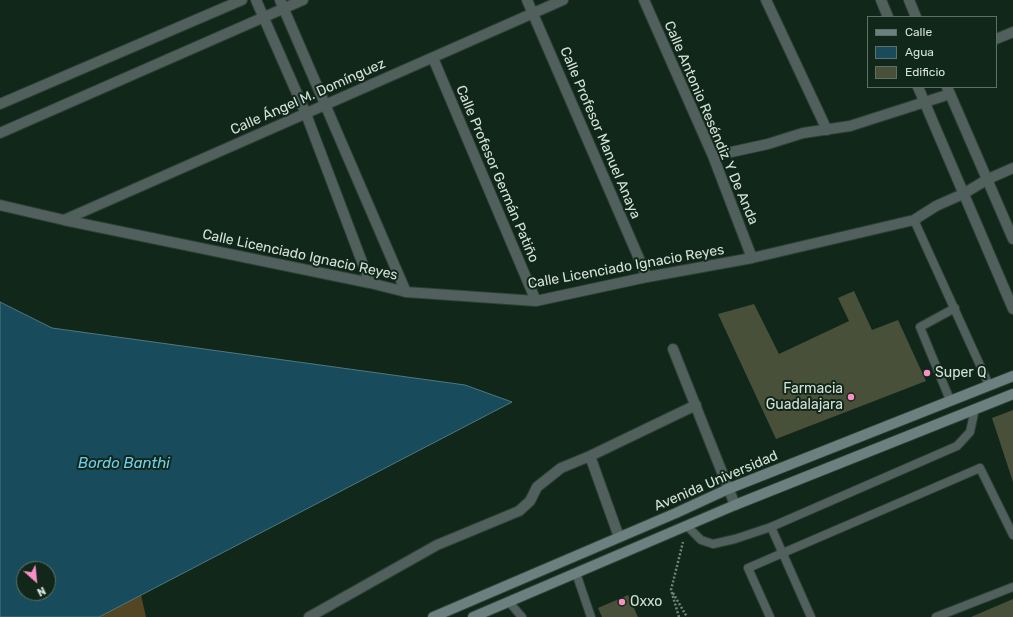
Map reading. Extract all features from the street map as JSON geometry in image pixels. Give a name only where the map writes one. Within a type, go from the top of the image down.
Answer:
[{"type":"main road","name":"Avenida Universidad","points":[[432,617],[676,514],[728,489],[989,384],[1013,376]]},
{"type":"main road","name":"Avenida Universidad","points":[[473,617],[735,505],[1013,394]]},
{"type":"street","points":[[0,104],[242,0]]},
{"type":"street","points":[[256,0],[306,114],[370,283]]},
{"type":"street","points":[[0,133],[264,17],[282,4],[303,0]]},
{"type":"street","name":"Calle Profesor Manuel Anaya","points":[[527,0],[647,276]]},
{"type":"street","name":"Calle Ángel M. Domínguez","points":[[64,220],[563,0]]},
{"type":"street","name":"Calle Antonio Reséndiz Y De Anda","points":[[644,0],[713,156],[752,258]]},
{"type":"street","points":[[766,0],[828,130]]},
{"type":"street","points":[[881,0],[888,16]]},
{"type":"street","points":[[909,0],[916,16]]},
{"type":"street","points":[[282,4],[406,292]]},
{"type":"street","points":[[997,39],[1013,32]]},
{"type":"street","name":"Calle Profesor Germán Patiño","points":[[433,58],[536,301]]},
{"type":"street","points":[[918,88],[1013,309]]},
{"type":"street","points":[[713,156],[768,144],[803,133],[850,126],[925,102],[949,91],[1013,239]]},
{"type":"street","name":"Calle Licenciado Ignacio Reyes","points":[[0,204],[64,220],[370,283],[406,292],[536,301],[647,276],[752,258],[914,220],[936,206],[1013,168]]},
{"type":"street","points":[[673,349],[735,505]]},
{"type":"street","points":[[309,617],[437,545],[519,511],[530,501],[537,487],[561,468],[590,456],[696,405]]},
{"type":"street","points":[[590,456],[619,537]]},
{"type":"lane","points":[[914,220],[989,384]]},
{"type":"lane","points":[[950,400],[920,326],[954,308]]},
{"type":"lane","points":[[686,526],[701,540],[713,544],[735,539],[771,527],[956,446],[970,432],[975,409]]},
{"type":"lane","points":[[770,617],[748,568],[782,552],[980,468],[1013,535]]},
{"type":"lane","points":[[771,527],[811,617]]},
{"type":"lane","points":[[576,573],[592,617]]},
{"type":"lane","points":[[936,617],[1013,587]]},
{"type":"lane","points":[[509,602],[522,617]]},
{"type":"path","points":[[679,617],[671,590],[686,526]]},
{"type":"path","points":[[671,590],[687,617]]},
{"type":"shaded area","points":[[141,595],[146,617],[99,617]]},
{"type":"water","name":"Bordo Banthi","points":[[0,302],[52,328],[465,385],[512,402],[99,617],[0,617]]},
{"type":"building","points":[[854,291],[872,330],[898,320],[926,381],[776,439],[718,314],[754,304],[779,354],[849,321],[838,298]]},
{"type":"building","points":[[1013,410],[1013,482],[992,418]]},
{"type":"building","name":"Oxxo","points":[[628,595],[638,617],[602,617],[598,608]]},
{"type":"building","points":[[1013,599],[1013,617],[971,617]]},
{"type":"place","name":"Super Q","points":[[927,373]]},
{"type":"place","name":"Farmacia Guadalajara","points":[[851,397]]},
{"type":"place","name":"Oxxo","points":[[622,602]]}]
